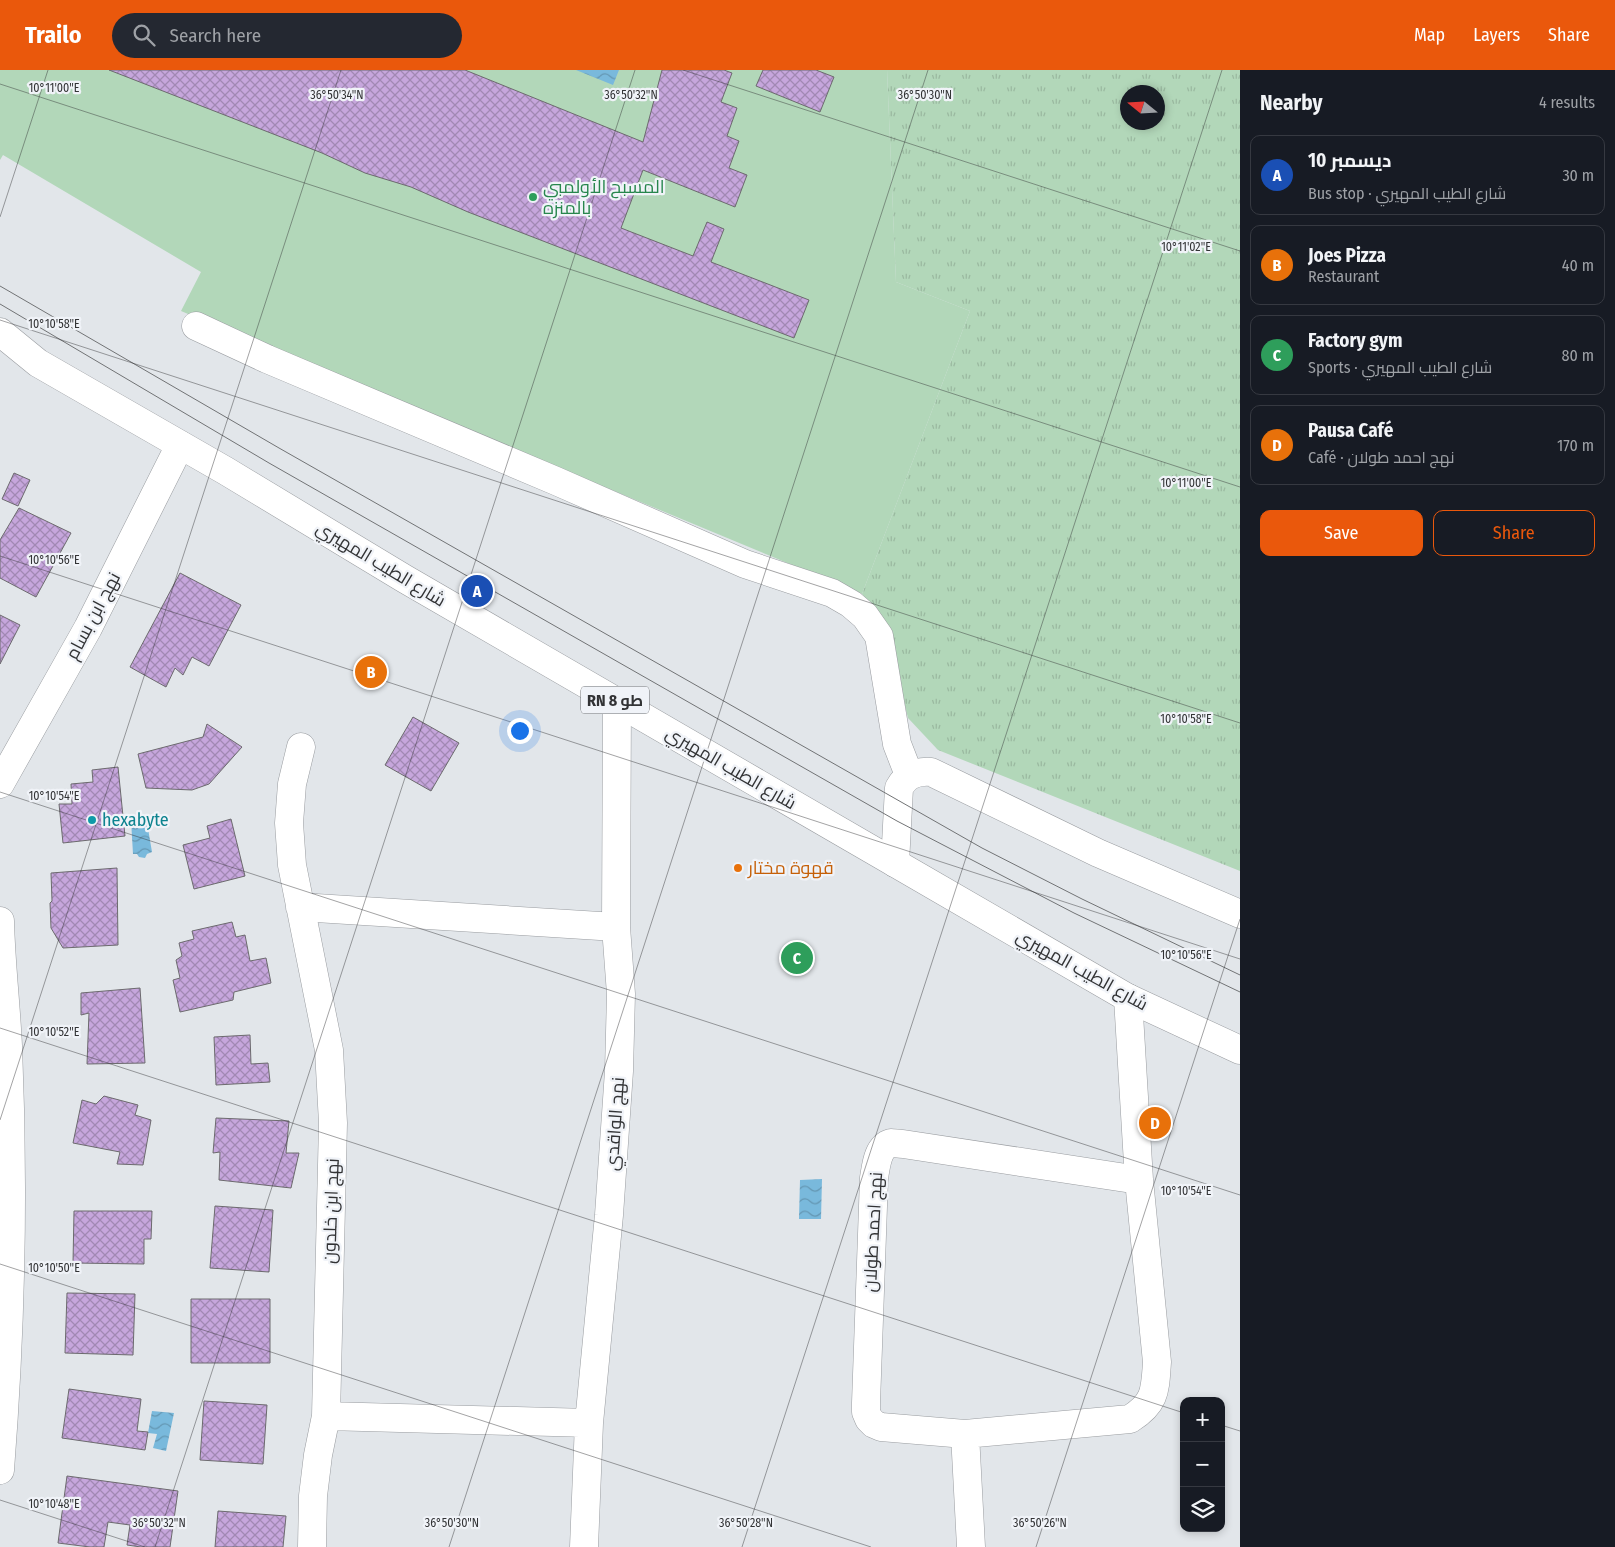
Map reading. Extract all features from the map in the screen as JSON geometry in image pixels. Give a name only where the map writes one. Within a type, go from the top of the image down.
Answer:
[{"type":"street","points":[[196,326],[267,359],[556,481],[745,564],[832,593],[851,604],[864,616],[878,636],[897,744],[909,775]]},
{"type":"street","name":"شارع الطيب المهيري","points":[[0,332],[38,363],[405,579],[1128,998],[1240,1050]]},
{"type":"street","name":"نهج ابن بسام","points":[[0,784],[88,628],[180,445]]},
{"type":"street","name":"نهج الواقدي","points":[[584,1547],[589,1423],[619,1071],[621,994],[616,927],[617,701]]},
{"type":"street","name":"نهج ابن خلدون","points":[[301,747],[292,784],[289,823],[292,865],[329,1050],[334,1123],[326,1416],[318,1455],[313,1496],[312,1547]]},
{"type":"street","points":[[895,863],[899,788],[904,779],[909,775],[922,771],[931,772],[1098,854],[1240,914]]},
{"type":"street","points":[[300,907],[616,927]]},
{"type":"street","points":[[0,921],[8,1046],[11,1193],[6,1385],[0,1470]]},
{"type":"street","name":"نهج احمد طولان","points":[[1128,998],[1139,1180],[1156,1362],[1155,1387],[1151,1401],[1142,1412],[1130,1419],[965,1434],[881,1427],[869,1419],[866,1412],[874,1178],[877,1159],[883,1149],[890,1143],[903,1144],[1139,1180]]},
{"type":"street","points":[[326,1416],[589,1423]]},
{"type":"street","points":[[965,1434],[972,1547]]},
{"type":"green space","points":[[0,70],[887,70],[896,282],[970,311],[862,594],[181,311],[201,272],[3,155],[0,160]]},
{"type":"green space","points":[[887,70],[1240,70],[1240,871],[938,750],[908,718],[884,622],[862,594],[970,311],[896,282]]},
{"type":"water","points":[[576,70],[619,70],[613,85]]},
{"type":"water","points":[[146,817],[152,852],[147,854],[145,858],[133,854],[131,820]]},
{"type":"water","points":[[822,1179],[821,1219],[799,1219],[800,1180]]},
{"type":"water","points":[[152,1411],[174,1413],[166,1451],[153,1448],[157,1434],[148,1433]]},
{"type":"building","name":"المسبح الأولمبي بالمنزه","points":[[109,70],[465,70],[643,142],[662,70],[724,70],[732,73],[721,102],[737,108],[727,136],[739,141],[729,168],[747,175],[735,207],[643,170],[621,228],[693,256],[707,222],[724,229],[711,262],[809,300],[794,338],[468,212],[411,187],[365,173],[322,153]]},
{"type":"building","points":[[763,70],[816,70],[834,77],[820,112],[756,86]]},
{"type":"building","points":[[14,473],[30,480],[18,506],[2,499]]},
{"type":"building","points":[[19,508],[71,533],[36,597],[0,578],[0,540]]},
{"type":"building","points":[[180,573],[241,605],[209,666],[192,657],[183,675],[175,668],[166,687],[130,667]]},
{"type":"building","points":[[0,615],[20,625],[0,664]]},
{"type":"building","points":[[413,717],[459,743],[431,791],[385,765]]},
{"type":"building","points":[[207,724],[242,747],[209,784],[192,790],[146,788],[138,754],[203,737]]},
{"type":"building","name":"hexabyte","points":[[118,767],[125,836],[63,843],[59,804],[72,804],[71,784],[93,782],[92,770]]},
{"type":"building","points":[[231,819],[245,876],[194,889],[183,845],[210,838],[207,826]]},
{"type":"building","points":[[117,868],[118,945],[63,948],[51,928],[51,873]]},
{"type":"building","points":[[232,922],[236,937],[245,935],[250,961],[266,958],[271,983],[234,992],[233,1000],[180,1012],[173,980],[180,978],[176,960],[182,956],[179,943],[194,939],[192,931]]},
{"type":"building","points":[[140,988],[145,1063],[87,1064],[89,1013],[81,1015],[81,993]]},
{"type":"building","points":[[250,1035],[251,1064],[268,1063],[270,1082],[216,1085],[214,1037]]},
{"type":"building","points":[[104,1096],[138,1105],[135,1115],[151,1120],[143,1165],[117,1164],[120,1152],[73,1143],[82,1100],[96,1104]]},
{"type":"building","points":[[216,1118],[289,1121],[286,1153],[299,1153],[291,1188],[219,1180],[220,1152],[213,1153]]},
{"type":"building","points":[[215,1206],[273,1210],[269,1272],[210,1268]]},
{"type":"building","points":[[74,1211],[152,1211],[151,1239],[144,1239],[144,1264],[73,1263]]},
{"type":"building","points":[[67,1293],[135,1294],[133,1355],[65,1353]]},
{"type":"building","points":[[191,1299],[270,1299],[270,1363],[191,1363]]},
{"type":"building","points":[[69,1389],[141,1399],[137,1431],[148,1432],[145,1450],[62,1438]]},
{"type":"building","points":[[204,1401],[267,1405],[263,1464],[200,1460]]},
{"type":"building","points":[[67,1476],[178,1491],[170,1547],[127,1545],[130,1525],[108,1522],[104,1547],[58,1543]]},
{"type":"building","points":[[218,1511],[286,1516],[283,1547],[215,1547]]},
{"type":"tram line","points":[[0,286],[279,448],[982,848],[1082,899],[1240,975]]},
{"type":"tram line","points":[[0,304],[269,463],[897,821],[1074,913],[1240,992]]},
{"type":"place","name":"المسبح الأولمبي بالمنزه","points":[[533,197]]},
{"type":"place","name":"10 ديسمبر","points":[[477,591]]},
{"type":"place","name":"Joes Pizza","points":[[371,672]]},
{"type":"place","name":"hexabyte","points":[[92,820]]},
{"type":"place","name":"قهوة مختار","points":[[738,868]]},
{"type":"place","name":"Factory gym","points":[[797,958]]},
{"type":"place","name":"Pausa Café","points":[[1155,1123]]}]
